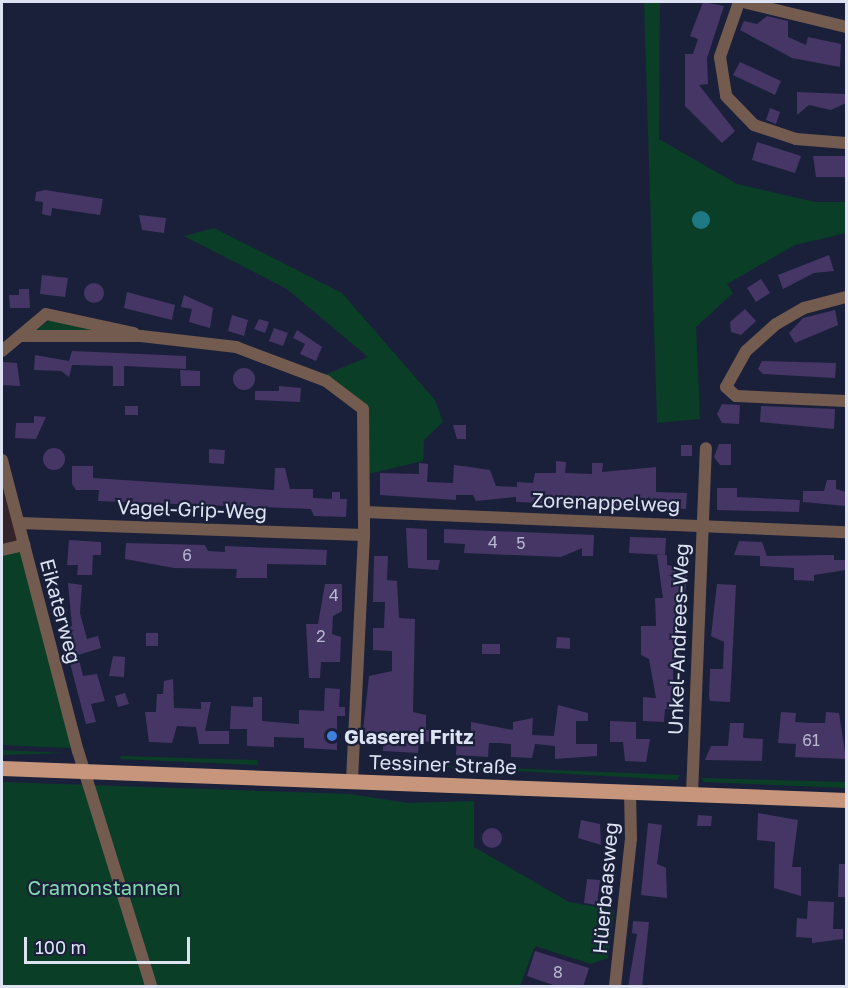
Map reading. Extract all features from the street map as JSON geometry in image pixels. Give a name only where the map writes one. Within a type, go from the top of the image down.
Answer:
[{"type":"main road","name":"Tessiner Straße","points":[[2,768],[846,800]]},
{"type":"street","points":[[846,27],[830,27],[773,4],[741,2],[720,57],[726,96],[754,125],[796,139],[846,143]]},
{"type":"street","points":[[846,297],[804,308],[776,324],[746,351],[726,387],[736,396],[846,401]]},
{"type":"street","points":[[2,351],[46,314],[141,336],[236,347],[326,381],[357,401],[365,417],[364,535],[352,782]]},
{"type":"street","points":[[20,336],[141,336]]},
{"type":"street","name":"Unkel-Andrees-Weg","points":[[692,794],[706,448]]},
{"type":"street","name":"Eikaterweg","points":[[2,460],[5,488],[19,523],[76,743],[152,987]]},
{"type":"street","name":"Zorenappelweg","points":[[364,512],[846,532]]},
{"type":"street","name":"Vagel-Grip-Weg","points":[[19,523],[364,535]]},
{"type":"street","points":[[2,550],[24,545]]},
{"type":"street","name":"Hüerbaasweg","points":[[615,987],[631,839],[630,792]]},
{"type":"shaded area","points":[[701,211],[707,214],[710,220],[707,226],[701,229],[695,226],[692,220],[695,214]]},
{"type":"shaded area","points":[[2,465],[21,544],[2,549]]},
{"type":"green space","points":[[644,2],[660,2],[659,139],[737,184],[815,202],[846,202],[846,233],[795,245],[727,284],[733,293],[696,327],[700,419],[657,423]]},
{"type":"green space","points":[[214,228],[342,293],[435,400],[443,422],[424,440],[423,461],[364,475],[365,417],[322,376],[368,357],[287,289],[184,236]]},
{"type":"green space","points":[[53,318],[114,333],[34,331]]},
{"type":"green space","points":[[21,544],[72,743],[69,748],[2,745],[2,549]]},
{"type":"green space","points":[[2,750],[67,753],[2,755]]},
{"type":"green space","points":[[121,756],[257,760],[258,765],[120,759]]},
{"type":"green space","points":[[371,763],[680,775],[677,780]]},
{"type":"green space","points":[[701,778],[846,782],[846,788],[704,782]]},
{"type":"green space","name":"Cramonstannen","points":[[2,782],[350,794],[408,803],[474,801],[474,847],[569,902],[614,910],[608,958],[591,964],[535,946],[520,986],[2,986]]},
{"type":"building","points":[[703,2],[724,6],[707,58],[708,84],[699,85],[735,131],[722,143],[685,106],[685,54],[693,54],[698,39],[690,36]]},
{"type":"building","points":[[767,16],[788,21],[788,37],[806,45],[808,37],[841,44],[840,67],[792,58],[740,30],[744,21],[757,24]]},
{"type":"building","points":[[740,62],[781,81],[775,95],[733,75]]},
{"type":"building","points":[[797,92],[846,94],[846,103],[831,110],[809,105],[797,115]]},
{"type":"building","points":[[770,108],[780,112],[776,124],[766,120]]},
{"type":"building","points":[[757,142],[801,156],[795,173],[752,160]]},
{"type":"building","points":[[813,156],[845,156],[846,177],[816,177]]},
{"type":"building","points":[[45,190],[103,199],[100,215],[52,208],[51,216],[42,214],[43,202],[35,201],[36,192]]},
{"type":"building","points":[[139,215],[166,218],[164,233],[142,230]]},
{"type":"building","points":[[829,255],[834,271],[814,273],[783,289],[778,275]]},
{"type":"building","points":[[42,275],[68,278],[65,297],[40,294]]},
{"type":"building","points":[[761,279],[770,293],[756,302],[747,288]]},
{"type":"building","points":[[94,283],[101,286],[104,293],[101,300],[94,303],[87,300],[84,293],[87,286]]},
{"type":"building","points":[[19,289],[29,289],[30,308],[10,308],[9,295],[19,295]]},
{"type":"building","points":[[127,292],[175,305],[172,320],[124,308]]},
{"type":"building","points":[[184,295],[213,308],[210,328],[189,322],[192,309],[181,307]]},
{"type":"building","points":[[745,309],[756,321],[741,335],[731,332],[730,322]]},
{"type":"building","points":[[835,310],[838,325],[795,343],[789,333],[803,318]]},
{"type":"building","points":[[232,315],[248,320],[244,336],[228,331]]},
{"type":"building","points":[[259,319],[269,322],[265,333],[254,329]]},
{"type":"building","points":[[274,328],[288,333],[283,346],[269,341]]},
{"type":"building","points":[[297,330],[322,347],[316,361],[300,354],[305,344],[293,338]]},
{"type":"building","points":[[72,351],[186,356],[186,369],[124,366],[124,386],[113,386],[113,366],[72,365],[69,377],[61,371],[34,370],[35,355],[69,361]]},
{"type":"building","points":[[762,361],[836,363],[835,378],[763,374],[758,369]]},
{"type":"building","points":[[2,362],[17,363],[20,386],[2,385]]},
{"type":"building","points":[[244,368],[254,375],[255,379],[248,389],[244,390],[234,383],[233,379],[240,369]]},
{"type":"building","points":[[180,370],[200,371],[200,386],[181,386]]},
{"type":"building","points":[[279,386],[301,388],[300,402],[255,400],[255,391],[279,391]]},
{"type":"building","points":[[722,404],[740,405],[739,424],[722,423],[717,414]]},
{"type":"building","points":[[125,406],[138,406],[138,415],[125,415]]},
{"type":"building","points":[[761,406],[835,409],[834,429],[760,422]]},
{"type":"building","points":[[34,416],[46,417],[36,439],[15,438],[16,423],[34,423]]},
{"type":"building","points":[[453,425],[466,425],[466,439],[457,439]]},
{"type":"building","points":[[719,444],[731,444],[731,465],[720,465],[714,457]]},
{"type":"building","points":[[681,445],[692,445],[692,456],[681,456]]},
{"type":"building","points":[[54,448],[62,451],[65,459],[62,467],[54,470],[46,467],[43,459],[46,451]]},
{"type":"building","points":[[209,449],[225,450],[224,464],[209,463]]},
{"type":"building","points":[[556,461],[566,462],[565,473],[592,474],[592,463],[603,463],[602,472],[656,467],[656,492],[687,493],[686,509],[516,502],[516,497],[476,501],[473,495],[456,495],[456,500],[380,495],[380,473],[419,474],[419,463],[428,464],[427,482],[453,483],[454,465],[490,470],[496,486],[517,487],[517,482],[533,483],[535,473],[556,473]]},
{"type":"building","points":[[72,466],[93,466],[93,478],[274,490],[275,468],[285,468],[290,489],[313,489],[313,498],[332,499],[332,492],[340,492],[340,499],[347,499],[346,517],[314,516],[311,509],[98,501],[99,490],[76,490],[72,484]]},
{"type":"building","points":[[827,480],[836,480],[836,489],[846,492],[846,506],[803,502],[803,491],[824,491]]},
{"type":"building","points":[[717,488],[737,488],[737,497],[800,500],[799,512],[717,510]]},
{"type":"building","points":[[406,528],[427,529],[427,560],[440,560],[438,570],[408,568]]},
{"type":"building","points":[[444,529],[594,535],[593,556],[582,556],[582,548],[561,557],[464,553],[465,544],[444,543]]},
{"type":"building","points":[[630,537],[666,538],[665,555],[629,553]]},
{"type":"building","points":[[69,540],[101,542],[101,555],[93,555],[92,575],[77,575],[78,565],[67,565]]},
{"type":"building","points":[[739,541],[762,542],[767,556],[834,555],[834,560],[846,560],[846,570],[814,575],[814,581],[794,580],[794,568],[760,566],[760,556],[734,555]]},
{"type":"building","points":[[126,543],[205,545],[208,551],[225,552],[225,546],[327,550],[326,565],[267,564],[267,578],[236,578],[237,569],[174,568],[125,559]]},
{"type":"building","points":[[657,555],[667,555],[667,565],[688,569],[682,617],[676,617],[680,664],[673,664],[673,688],[679,688],[678,709],[665,709],[664,722],[643,721],[643,697],[656,698],[649,659],[641,655],[641,626],[656,626],[655,598],[663,598]]},
{"type":"building","points":[[374,556],[388,556],[387,580],[397,581],[399,618],[415,619],[413,712],[426,715],[426,730],[435,730],[434,742],[419,741],[418,753],[383,751],[383,740],[362,739],[369,676],[392,671],[392,651],[373,650],[373,628],[384,628],[385,602],[373,602]]},
{"type":"building","points":[[68,583],[82,585],[80,613],[87,639],[98,636],[101,648],[78,655],[83,676],[97,674],[105,701],[91,704],[96,722],[86,724],[61,629],[72,626]]},
{"type":"building","points":[[325,584],[342,584],[342,611],[333,616],[332,634],[341,637],[340,662],[321,662],[320,678],[309,678],[306,624],[318,624]]},
{"type":"building","points":[[717,584],[736,585],[730,702],[710,701],[709,696],[710,669],[723,669],[724,642],[711,636]]},
{"type":"building","points":[[146,633],[158,633],[158,646],[146,646]]},
{"type":"building","points":[[557,637],[570,638],[570,649],[556,648]]},
{"type":"building","points":[[482,644],[500,644],[500,654],[482,654]]},
{"type":"building","points":[[113,656],[125,657],[124,677],[109,676]]},
{"type":"building","points":[[173,679],[174,708],[201,709],[201,702],[211,702],[205,731],[229,731],[229,744],[199,744],[196,727],[177,726],[172,743],[149,742],[145,712],[156,712],[157,694],[163,694],[164,681]]},
{"type":"building","points":[[325,688],[340,689],[339,707],[345,707],[345,716],[337,716],[337,750],[304,748],[304,738],[274,737],[274,747],[247,746],[247,729],[230,729],[231,706],[253,707],[253,697],[262,697],[262,721],[299,724],[299,710],[324,711]]},
{"type":"building","points":[[125,693],[129,704],[118,707],[115,696]]},
{"type":"building","points":[[558,705],[588,713],[588,721],[576,721],[576,744],[597,744],[597,756],[555,759],[555,746],[535,744],[532,758],[511,757],[511,744],[500,743],[489,743],[488,757],[456,755],[457,731],[471,731],[471,722],[513,730],[513,722],[533,718],[532,735],[554,736]]},
{"type":"building","points":[[781,712],[796,713],[795,722],[809,723],[825,723],[826,712],[839,713],[846,759],[795,757],[796,744],[778,743]]},
{"type":"building","points":[[610,721],[636,722],[636,739],[650,739],[646,762],[625,761],[623,742],[610,742]]},
{"type":"building","points":[[730,723],[744,723],[743,738],[763,739],[762,761],[705,760],[711,746],[728,746]]},
{"type":"building","points":[[758,813],[798,820],[792,867],[801,867],[801,896],[774,888],[775,842],[757,840]]},
{"type":"building","points":[[698,815],[712,816],[711,826],[697,826]]},
{"type":"building","points":[[581,820],[600,824],[601,845],[578,838]]},
{"type":"building","points":[[648,823],[662,825],[657,864],[666,868],[667,898],[641,895]]},
{"type":"building","points":[[488,828],[496,828],[502,834],[502,842],[496,848],[488,848],[482,842],[482,834]]},
{"type":"building","points":[[839,864],[846,864],[846,897],[838,897]]},
{"type":"building","points":[[587,879],[600,880],[597,905],[584,903]]},
{"type":"building","points":[[808,901],[834,902],[833,929],[843,929],[843,939],[812,943],[812,938],[796,937],[797,918],[807,919]]},
{"type":"building","points":[[633,921],[649,922],[642,987],[628,987],[637,934],[632,933]]},
{"type":"building","points":[[535,951],[589,968],[583,987],[559,987],[527,976]]},
{"type":"place","name":"Glaserei Fritz","points":[[332,736]]}]
